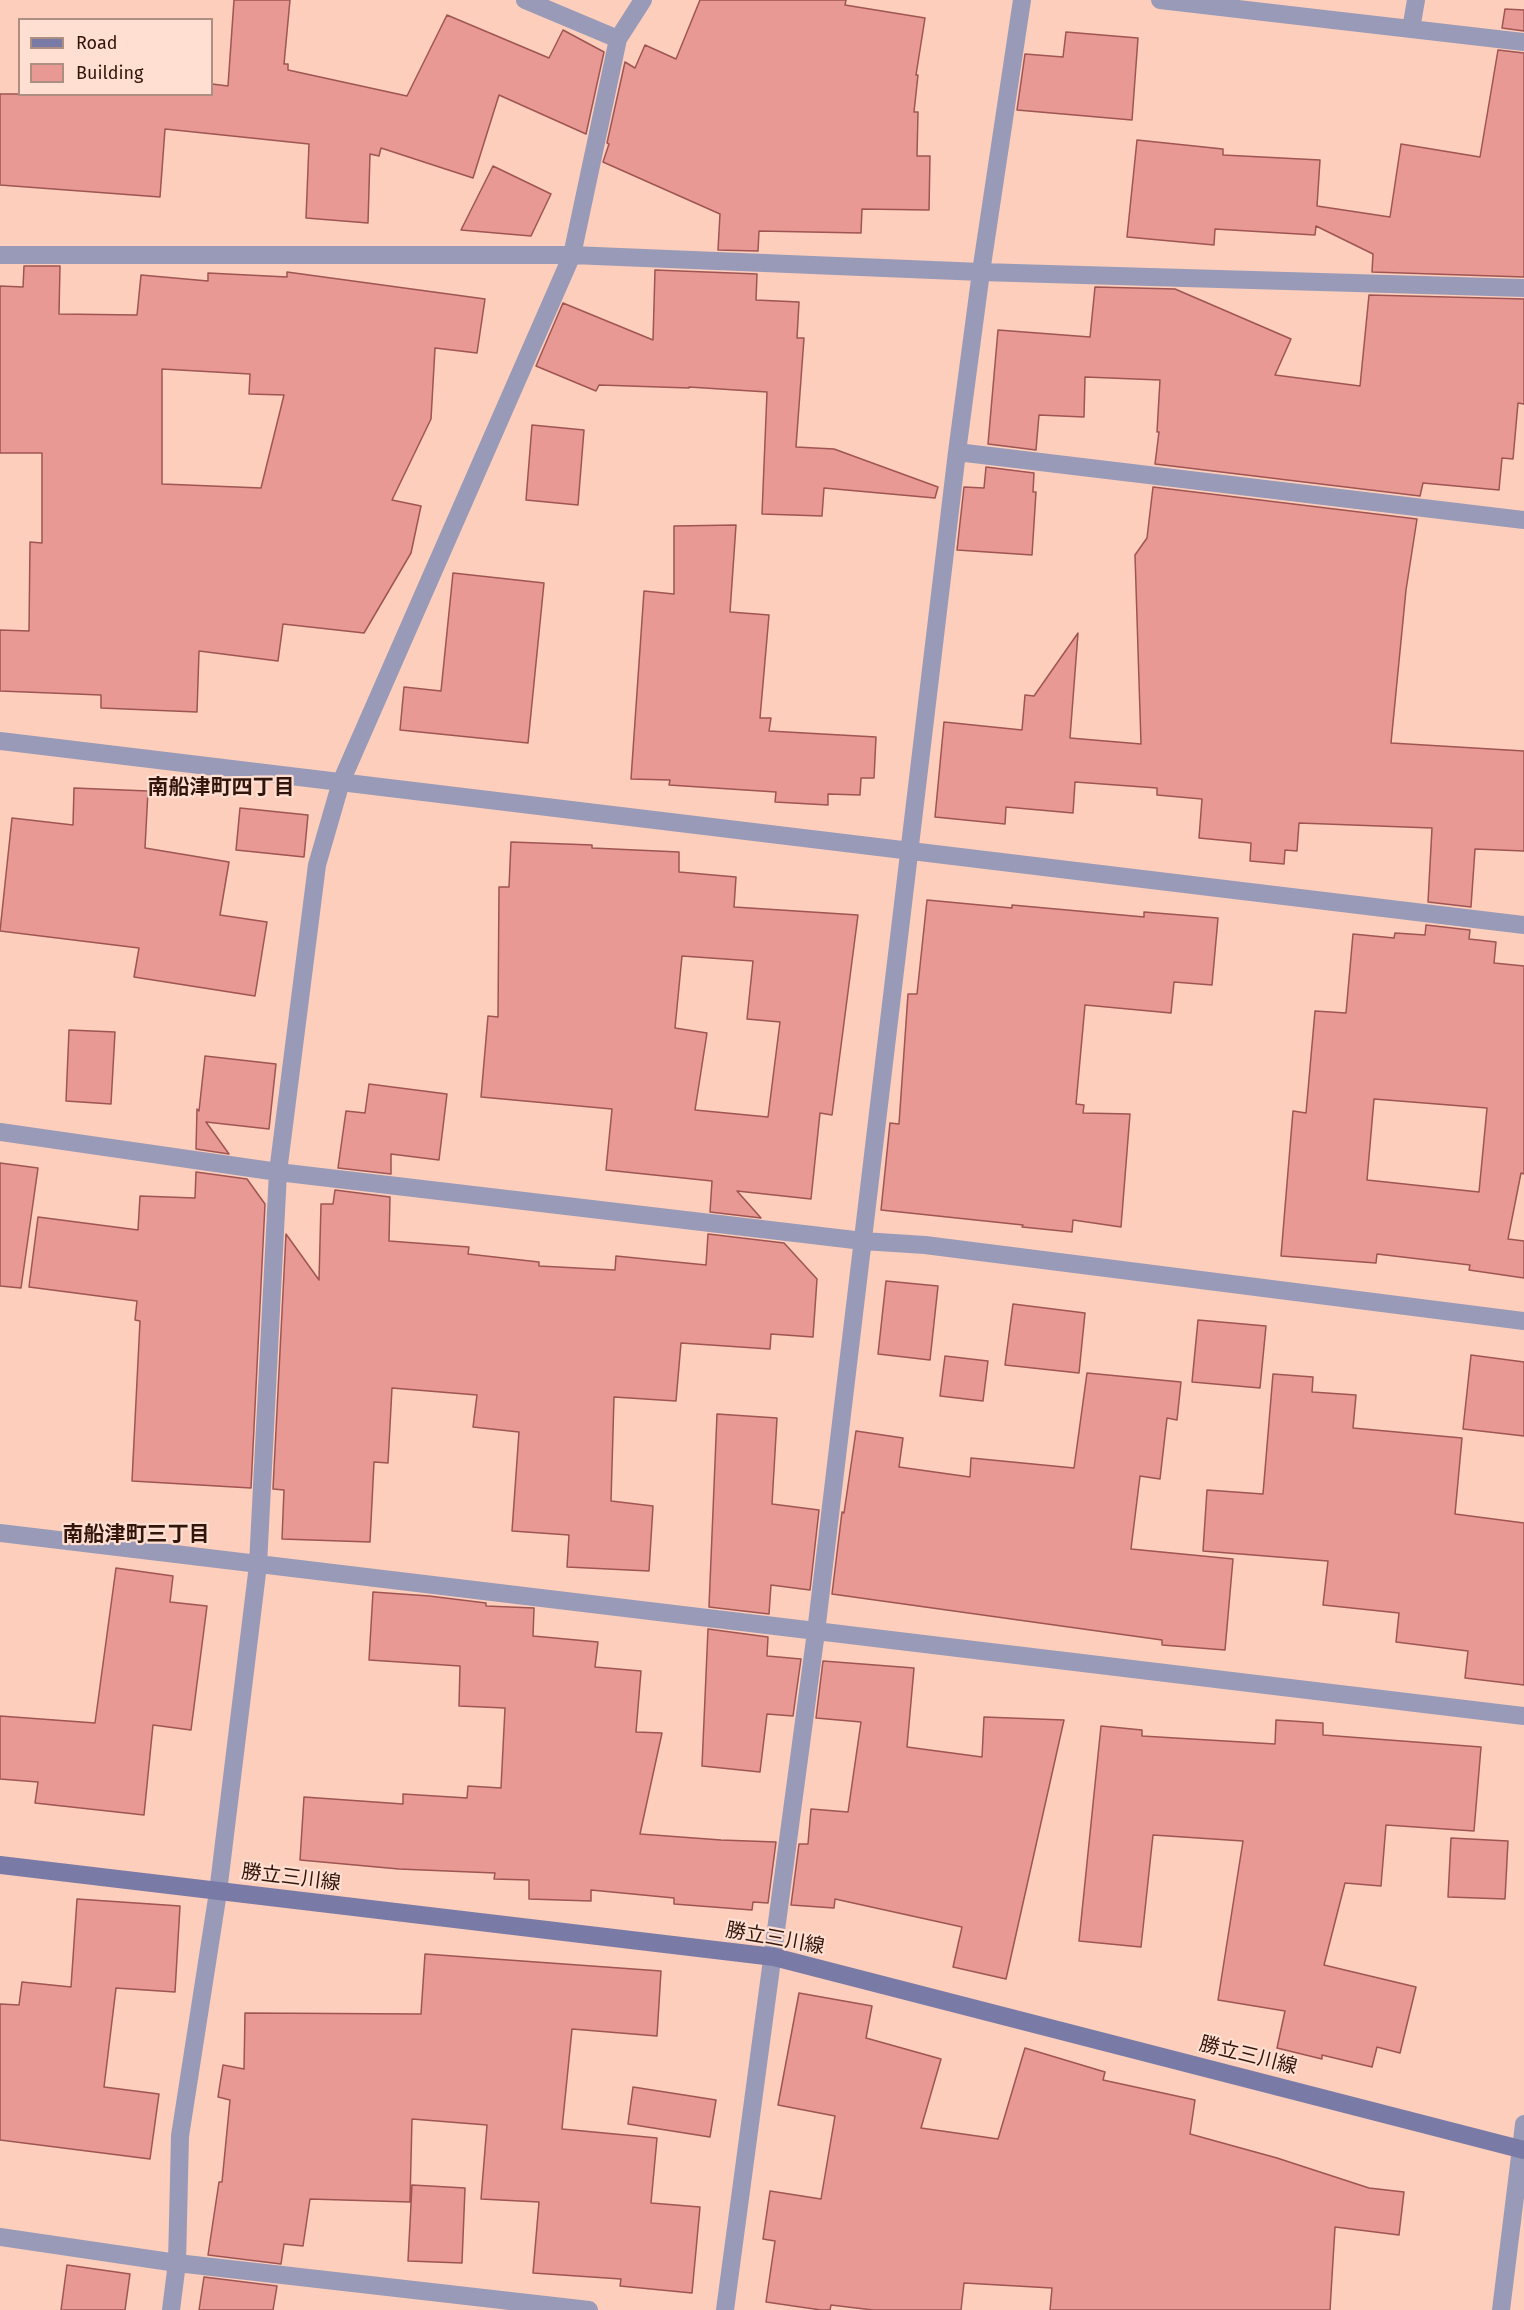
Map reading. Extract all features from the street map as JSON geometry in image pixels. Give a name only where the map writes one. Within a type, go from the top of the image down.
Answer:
[{"type":"main road","name":"勝立三川線","points":[[0,1865],[774,1957],[1522,2150]]},
{"type":"street","points":[[525,0],[618,39]]},
{"type":"street","points":[[171,2310],[177,2263],[180,2136],[218,1892],[258,1565],[278,1172],[317,865],[341,782],[572,255],[618,39],[643,0]]},
{"type":"street","points":[[725,2310],[816,1632],[957,452],[981,272],[1022,0]]},
{"type":"street","points":[[1160,0],[1524,42]]},
{"type":"street","points":[[1411,29],[1416,0]]},
{"type":"street","points":[[0,255],[572,255],[981,272],[1524,288]]},
{"type":"street","points":[[957,452],[1524,520]]},
{"type":"street","points":[[0,741],[1524,925]]},
{"type":"street","points":[[0,1132],[278,1172],[863,1241],[926,1245],[1524,1322]]},
{"type":"street","points":[[0,1533],[1524,1716]]},
{"type":"street","points":[[1502,2310],[1524,2124]]},
{"type":"street","points":[[0,2237],[177,2263],[589,2310]]},
{"type":"building","points":[[234,0],[290,0],[284,64],[288,64],[288,70],[407,96],[447,15],[549,58],[563,30],[604,52],[586,134],[499,95],[473,178],[381,148],[379,156],[370,154],[368,223],[306,218],[309,144],[165,129],[160,197],[0,185],[0,94],[18,94],[18,96],[213,96],[213,84],[228,86]]},
{"type":"building","points":[[700,0],[846,0],[845,5],[925,18],[916,75],[918,75],[914,112],[918,112],[917,156],[930,156],[929,210],[862,209],[861,233],[759,231],[758,251],[718,250],[720,214],[603,162],[609,144],[607,143],[625,62],[635,68],[645,45],[676,59]]},
{"type":"building","points":[[1505,9],[1524,10],[1524,31],[1502,28]]},
{"type":"building","points":[[1066,32],[1138,38],[1132,120],[1017,110],[1025,54],[1063,57]]},
{"type":"building","points":[[1498,50],[1524,53],[1524,277],[1372,272],[1373,254],[1316,226],[1315,235],[1215,229],[1214,245],[1127,237],[1137,140],[1223,149],[1223,155],[1320,160],[1317,206],[1390,217],[1401,144],[1480,157]]},
{"type":"building","points":[[493,166],[551,194],[531,236],[461,230]]},
{"type":"building","points":[[24,266],[60,266],[59,314],[137,315],[141,275],[208,281],[208,273],[287,277],[287,272],[485,299],[477,353],[435,348],[431,419],[392,500],[421,506],[411,553],[364,633],[283,624],[278,661],[199,651],[197,712],[101,708],[101,695],[0,691],[0,630],[29,631],[30,542],[42,543],[42,453],[0,453],[0,286],[23,287]],"holes":[[[162,369],[250,374],[249,394],[284,395],[261,488],[162,484]]]},
{"type":"building","points":[[655,270],[757,274],[756,300],[799,302],[797,338],[804,338],[796,447],[834,449],[938,487],[935,498],[824,488],[822,516],[762,514],[767,392],[599,385],[596,391],[536,366],[563,303],[653,340]]},
{"type":"building","points":[[1095,287],[1175,289],[1291,339],[1275,375],[1360,386],[1369,295],[1524,299],[1524,404],[1518,403],[1513,459],[1502,458],[1499,490],[1423,483],[1420,496],[1155,464],[1159,432],[1157,432],[1160,380],[1085,377],[1084,417],[1039,415],[1036,450],[988,444],[998,330],[1090,337]]},
{"type":"building","points":[[532,425],[584,430],[578,505],[526,500]]},
{"type":"building","points":[[986,467],[1034,473],[1033,492],[1036,492],[1032,555],[957,550],[964,487],[984,488]]},
{"type":"building","points":[[1153,487],[1417,519],[1406,590],[1391,743],[1524,751],[1524,851],[1475,849],[1471,907],[1428,902],[1432,828],[1299,823],[1297,851],[1285,850],[1284,864],[1250,861],[1251,843],[1199,838],[1202,799],[1157,795],[1157,788],[1075,782],[1073,813],[1006,807],[1005,824],[935,817],[944,722],[1022,730],[1025,695],[1034,696],[1078,633],[1070,738],[1141,744],[1135,555],[1147,538]]},
{"type":"building","points":[[736,525],[730,612],[769,615],[760,718],[771,718],[769,731],[876,737],[874,778],[861,778],[860,795],[828,794],[828,805],[775,802],[776,792],[669,785],[670,780],[631,779],[644,591],[674,594],[674,526]]},
{"type":"building","points":[[453,573],[544,583],[528,743],[400,730],[404,687],[441,691]]},
{"type":"building","points":[[74,788],[148,791],[145,848],[229,862],[220,915],[267,922],[255,996],[134,977],[139,948],[0,931],[12,818],[73,825]]},
{"type":"building","points":[[240,808],[308,815],[304,857],[236,850]]},
{"type":"building","points":[[511,842],[592,845],[592,848],[679,852],[679,872],[736,877],[734,907],[858,915],[832,1115],[820,1113],[811,1199],[737,1191],[761,1218],[710,1212],[712,1181],[606,1170],[612,1109],[481,1097],[488,1016],[498,1017],[499,887],[509,887]],"holes":[[[682,956],[753,961],[747,1019],[780,1022],[768,1117],[695,1110],[707,1033],[675,1028]]]},
{"type":"building","points":[[927,900],[1144,917],[1144,912],[1218,918],[1212,985],[1174,982],[1171,1013],[1085,1005],[1076,1104],[1084,1105],[1083,1113],[1130,1114],[1121,1227],[1073,1220],[1072,1232],[881,1210],[890,1123],[899,1124],[908,994],[917,994]]},
{"type":"building","points":[[1426,925],[1470,930],[1469,939],[1496,942],[1494,963],[1524,966],[1524,1174],[1521,1173],[1508,1239],[1524,1241],[1524,1278],[1469,1270],[1470,1265],[1377,1254],[1376,1263],[1281,1256],[1293,1111],[1306,1113],[1315,1011],[1346,1013],[1353,934],[1394,938],[1395,933],[1425,935]],"holes":[[[1374,1099],[1487,1108],[1479,1192],[1367,1180]]]},
{"type":"building","points":[[69,1030],[115,1032],[111,1104],[66,1101]]},
{"type":"building","points":[[205,1056],[276,1064],[269,1129],[206,1122],[229,1154],[196,1149],[197,1109],[199,1111]]},
{"type":"building","points":[[369,1084],[447,1094],[439,1160],[391,1154],[391,1174],[338,1168],[346,1111],[365,1113]]},
{"type":"building","points":[[0,1163],[38,1168],[21,1288],[0,1286]]},
{"type":"building","points":[[196,1172],[247,1179],[265,1204],[251,1488],[132,1481],[140,1321],[135,1320],[137,1301],[29,1287],[38,1217],[138,1230],[140,1196],[195,1198]]},
{"type":"building","points":[[335,1190],[390,1197],[389,1241],[469,1247],[468,1254],[539,1262],[539,1266],[615,1270],[616,1256],[706,1265],[708,1234],[784,1243],[817,1279],[813,1337],[771,1334],[770,1349],[681,1343],[676,1401],[614,1397],[611,1501],[653,1506],[649,1571],[567,1567],[569,1535],[512,1531],[519,1432],[473,1427],[477,1395],[392,1388],[388,1463],[374,1462],[370,1542],[282,1539],[284,1490],[273,1489],[286,1234],[319,1280],[321,1204],[333,1204]]},
{"type":"building","points":[[886,1281],[938,1286],[930,1360],[878,1354]]},
{"type":"building","points":[[1013,1304],[1085,1313],[1079,1373],[1005,1365]]},
{"type":"building","points":[[1198,1320],[1266,1326],[1260,1388],[1192,1382]]},
{"type":"building","points":[[1471,1355],[1524,1362],[1524,1436],[1463,1429]]},
{"type":"building","points":[[945,1356],[988,1361],[983,1401],[940,1396]]},
{"type":"building","points":[[1087,1373],[1181,1382],[1177,1420],[1167,1418],[1160,1479],[1140,1476],[1131,1549],[1233,1559],[1225,1650],[1162,1645],[1162,1640],[832,1594],[842,1512],[844,1513],[856,1431],[903,1438],[899,1467],[970,1477],[971,1458],[1074,1468]]},
{"type":"building","points":[[1273,1374],[1313,1377],[1312,1392],[1356,1395],[1353,1428],[1462,1438],[1455,1514],[1524,1523],[1524,1685],[1465,1678],[1468,1651],[1396,1642],[1399,1613],[1323,1605],[1328,1561],[1203,1551],[1207,1490],[1263,1494]]},
{"type":"building","points":[[717,1414],[777,1418],[772,1504],[819,1510],[810,1590],[771,1585],[769,1614],[709,1607]]},
{"type":"building","points":[[116,1568],[173,1576],[170,1602],[207,1606],[191,1730],[153,1725],[144,1815],[35,1803],[38,1782],[0,1779],[0,1716],[95,1723]]},
{"type":"building","points":[[373,1592],[486,1603],[486,1606],[534,1608],[533,1636],[598,1642],[595,1667],[641,1671],[636,1732],[662,1733],[640,1834],[776,1842],[768,1903],[753,1902],[752,1910],[674,1904],[674,1898],[591,1890],[591,1901],[529,1899],[529,1880],[494,1879],[495,1873],[399,1869],[300,1860],[304,1797],[403,1804],[403,1794],[467,1798],[468,1786],[501,1788],[505,1708],[459,1706],[460,1666],[369,1660]]},
{"type":"building","points":[[708,1629],[768,1637],[767,1656],[801,1659],[793,1716],[767,1714],[760,1772],[702,1766]]},
{"type":"building","points":[[823,1661],[914,1668],[907,1747],[982,1757],[984,1717],[1064,1720],[1006,1979],[953,1967],[962,1927],[835,1899],[834,1908],[791,1905],[799,1844],[808,1844],[811,1809],[848,1812],[861,1722],[816,1718]]},
{"type":"building","points":[[1276,1720],[1323,1723],[1323,1735],[1481,1747],[1474,1831],[1386,1825],[1381,1886],[1345,1883],[1324,1965],[1416,1987],[1400,2053],[1377,2047],[1372,2067],[1322,2055],[1322,2059],[1277,2048],[1285,2011],[1218,2000],[1243,1841],[1153,1835],[1141,1947],[1079,1941],[1101,1726],[1142,1730],[1142,1736],[1275,1744]]},
{"type":"building","points":[[1451,1838],[1508,1841],[1505,1899],[1448,1897]]},
{"type":"building","points":[[77,1899],[180,1906],[175,1992],[116,1988],[104,2087],[159,2094],[150,2159],[0,2140],[0,2004],[19,2005],[22,1982],[71,1987]]},
{"type":"building","points":[[425,1954],[661,1971],[657,2036],[572,2029],[562,2129],[657,2138],[651,2203],[700,2207],[692,2293],[620,2286],[621,2279],[533,2273],[539,2202],[481,2199],[487,2125],[412,2119],[410,2202],[310,2199],[303,2246],[284,2244],[281,2264],[208,2255],[219,2182],[222,2182],[230,2100],[218,2097],[223,2065],[244,2069],[245,2013],[421,2014]]},
{"type":"building","points":[[799,1993],[872,2006],[866,2038],[941,2059],[921,2128],[998,2139],[1025,2048],[1105,2072],[1103,2080],[1195,2100],[1190,2134],[1277,2158],[1369,2188],[1404,2192],[1399,2235],[1335,2227],[1330,2310],[1050,2310],[1052,2288],[964,2283],[961,2310],[873,2310],[831,2305],[830,2310],[821,2310],[766,2302],[775,2241],[763,2239],[770,2191],[821,2199],[835,2116],[778,2105]]},
{"type":"building","points":[[633,2087],[716,2100],[710,2137],[628,2124]]},
{"type":"building","points":[[412,2185],[465,2188],[462,2263],[408,2261]]},
{"type":"building","points":[[67,2265],[130,2274],[125,2310],[61,2310]]},
{"type":"building","points":[[204,2277],[277,2286],[273,2310],[199,2310]]},
{"type":"district","name":"南船津町四丁目","points":[[221,788]]},
{"type":"district","name":"南船津町三丁目","points":[[136,1535]]}]
